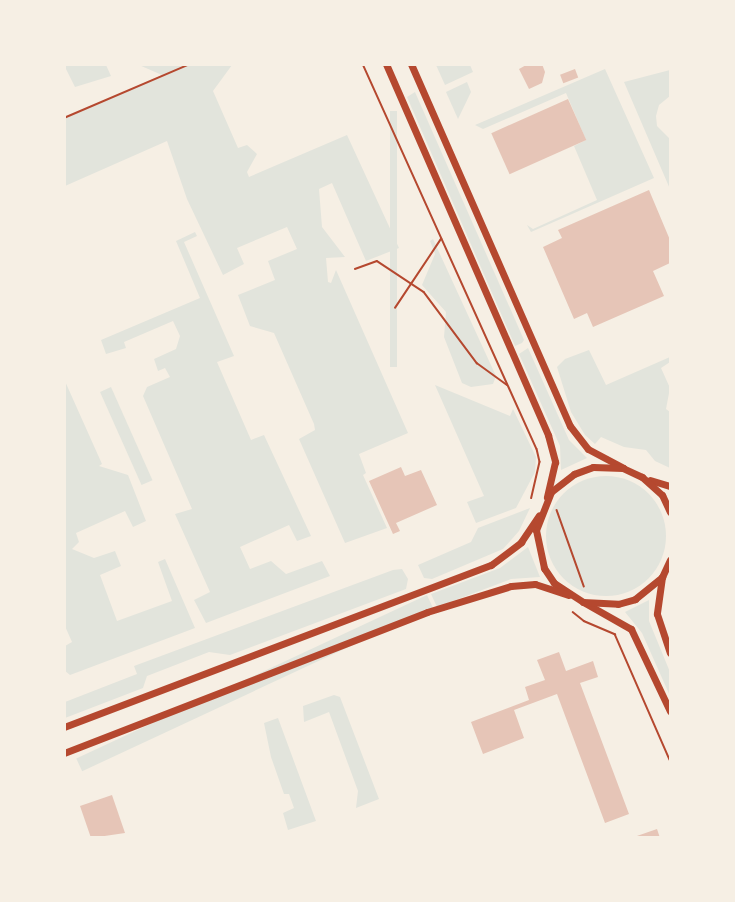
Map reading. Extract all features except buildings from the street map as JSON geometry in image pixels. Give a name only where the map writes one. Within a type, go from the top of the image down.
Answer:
[{"type":"main road","points":[[64,727],[491,564],[521,543],[539,515],[546,500],[555,462],[548,435],[386,64]]},
{"type":"main road","points":[[411,64],[570,426],[588,449],[622,468],[670,486]]},
{"type":"main road","points":[[546,500],[574,474],[593,467],[622,468]]},
{"type":"main road","points":[[642,477],[662,495],[670,512]]},
{"type":"main road","points":[[539,515],[539,555],[554,583],[568,595]]},
{"type":"main road","points":[[670,560],[662,577],[657,614],[670,653]]},
{"type":"main road","points":[[583,602],[618,604],[635,599],[662,577]]},
{"type":"main road","points":[[64,753],[427,612],[511,586],[535,584],[583,602],[631,629],[670,711]]},
{"type":"path","points":[[64,118],[190,64]]},
{"type":"path","points":[[363,64],[539,456],[532,498]]},
{"type":"path","points":[[395,308],[441,238]]},
{"type":"path","points":[[355,269],[377,261],[424,292],[477,363],[508,385]]},
{"type":"path","points":[[557,510],[584,586]]},
{"type":"path","points":[[573,612],[615,634],[670,760]]},
{"type":"shaded area","points":[[64,65],[106,65],[111,76],[75,87]]},
{"type":"shaded area","points":[[139,65],[232,65],[213,91],[238,148],[247,145],[257,154],[247,172],[249,177],[347,135],[399,248],[366,261],[332,183],[319,189],[322,227],[345,257],[326,258],[328,282],[331,283],[336,270],[408,433],[359,454],[366,473],[363,475],[387,528],[345,543],[299,439],[315,430],[314,424],[274,333],[250,326],[238,295],[275,280],[268,261],[297,249],[287,227],[237,248],[244,264],[223,275],[187,199],[167,141],[65,186],[64,118],[162,75]]},
{"type":"shaded area","points":[[436,65],[470,65],[473,72],[445,85]]},
{"type":"shaded area","points":[[605,69],[654,178],[531,232],[527,225],[533,229],[597,200],[574,146],[586,140],[566,93],[483,129],[475,125]]},
{"type":"shaded area","points":[[670,70],[670,96],[659,105],[656,116],[657,126],[670,139],[670,189],[624,82]]},
{"type":"shaded area","points":[[467,82],[471,92],[458,119],[446,92]]},
{"type":"shaded area","points":[[415,92],[524,340],[515,346],[407,97]]},
{"type":"shaded area","points":[[390,111],[397,111],[397,367],[390,367]]},
{"type":"shaded area","points":[[195,232],[197,236],[184,242],[234,356],[217,362],[251,440],[264,435],[311,536],[297,541],[289,525],[240,547],[250,569],[271,561],[286,574],[322,561],[330,576],[206,623],[194,600],[210,592],[175,514],[192,509],[143,396],[147,387],[170,377],[165,368],[158,371],[154,359],[176,349],[180,336],[173,321],[124,342],[126,348],[106,354],[101,340],[200,298],[176,241]]},
{"type":"shaded area","points":[[433,239],[496,376],[493,384],[471,387],[462,383],[444,337],[446,312],[422,285],[435,254],[430,241]]},
{"type":"shaded area","points":[[528,348],[569,440],[587,458],[561,470],[560,446],[519,354]]},
{"type":"shaded area","points":[[589,350],[606,385],[670,357],[670,362],[661,368],[670,388],[666,409],[670,412],[670,468],[655,461],[646,450],[624,447],[601,437],[595,444],[585,435],[571,412],[557,367],[565,359]]},
{"type":"shaded area","points":[[64,379],[102,464],[99,466],[128,475],[146,521],[133,527],[125,511],[76,533],[79,542],[72,549],[94,558],[115,551],[121,566],[100,575],[117,621],[172,601],[158,562],[165,559],[195,628],[70,675],[64,670],[65,646],[72,642],[64,624]]},
{"type":"shaded area","points":[[435,385],[510,416],[513,409],[536,457],[535,472],[516,508],[476,523],[467,502],[484,496]]},
{"type":"shaded area","points":[[111,387],[152,480],[142,485],[100,392]]},
{"type":"shaded area","points":[[606,476],[629,481],[648,494],[661,513],[666,536],[661,559],[648,578],[629,591],[606,596],[583,591],[564,578],[551,559],[546,536],[551,513],[564,494],[583,481]]},
{"type":"shaded area","points":[[530,508],[519,531],[503,549],[432,579],[424,578],[418,565],[471,542],[478,528]]},
{"type":"shaded area","points":[[528,547],[540,577],[511,579],[437,607],[431,594],[500,568]]},
{"type":"shaded area","points":[[402,569],[408,579],[406,589],[230,655],[209,652],[147,676],[143,688],[65,718],[65,702],[137,674],[134,666],[393,570]]},
{"type":"shaded area","points":[[427,595],[433,608],[82,771],[76,759]]},
{"type":"shaded area","points":[[649,600],[649,621],[670,672],[670,696],[642,633],[625,612]]},
{"type":"shaded area","points":[[334,695],[340,697],[379,799],[356,808],[358,791],[329,712],[304,722],[303,706]]},
{"type":"shaded area","points":[[278,718],[316,821],[288,830],[283,813],[294,808],[289,794],[284,794],[271,757],[264,723]]}]
